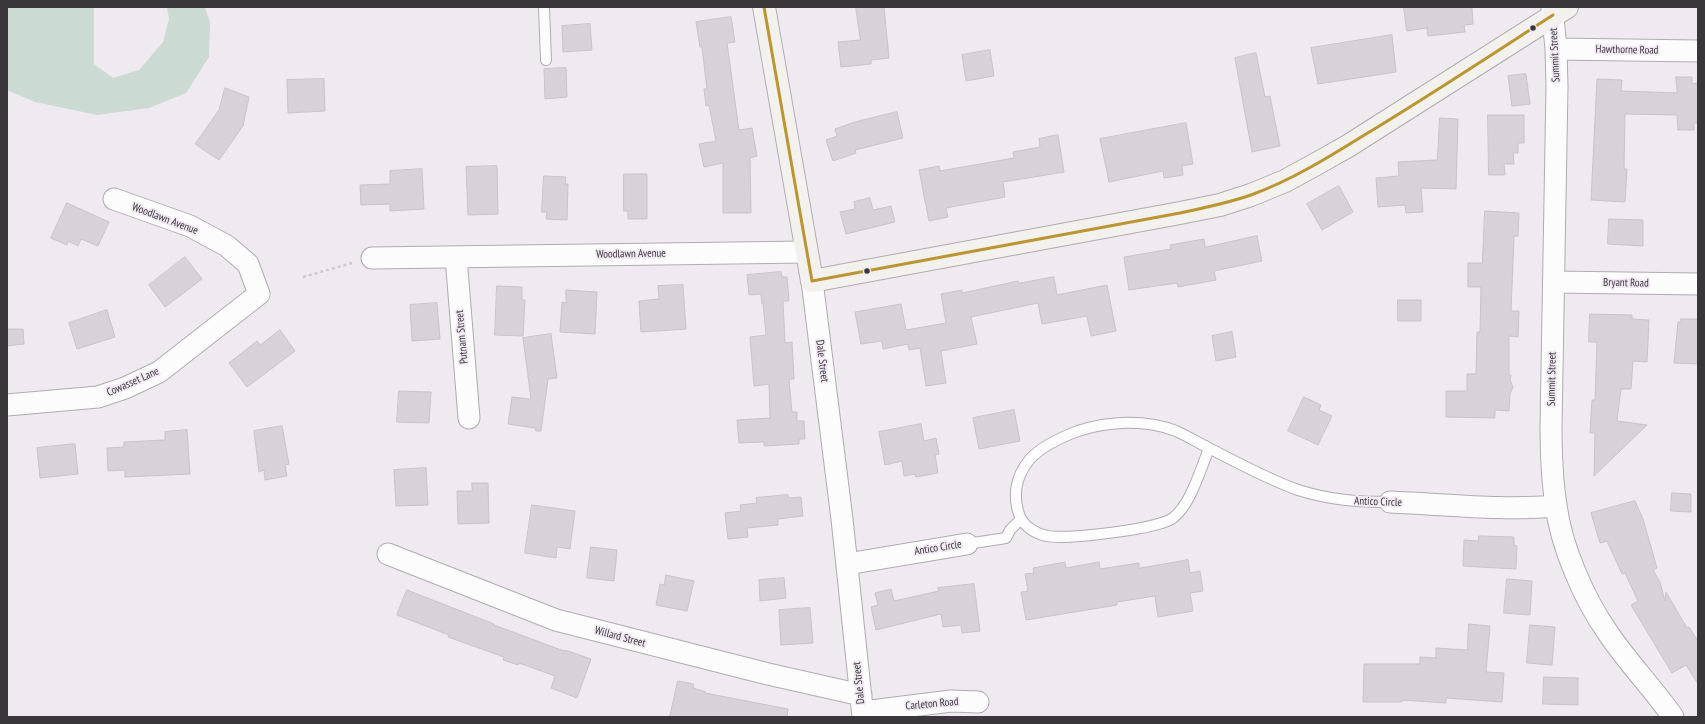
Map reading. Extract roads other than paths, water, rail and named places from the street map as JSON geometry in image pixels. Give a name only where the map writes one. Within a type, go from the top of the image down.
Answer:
[{"type":"street","name":"Dale Street","points":[[764,7],[812,281],[847,564],[862,708]]},
{"type":"street","name":"Summit Street","points":[[1557,10],[1557,118],[1551,426],[1552,466],[1556,506],[1565,541],[1576,573],[1589,603],[1626,660],[1673,717]]},
{"type":"street","points":[[812,281],[1180,213],[1220,205],[1251,195],[1285,181],[1348,146],[1557,10]]},
{"type":"street","name":"Hawthorne Road","points":[[1556,49],[1698,51]]},
{"type":"street","name":"Woodlawn Avenue","points":[[114,199],[190,226],[227,246],[248,264],[259,294]]},
{"type":"street","name":"Woodlawn Avenue","points":[[456,257],[806,252]]},
{"type":"street","points":[[372,258],[456,257]]},
{"type":"street","name":"Putnam Street","points":[[456,257],[469,418]]},
{"type":"street","name":"Bryant Road","points":[[1554,282],[1698,284]]},
{"type":"street","name":"Cowasset Lane","points":[[7,404],[98,397],[124,388],[159,372],[259,294]]},
{"type":"street","name":"Antico Circle","points":[[1390,502],[1462,505],[1494,509],[1527,509],[1556,506]]},
{"type":"street","name":"Antico Circle","points":[[847,564],[967,544]]},
{"type":"street","name":"Willard Street","points":[[388,554],[556,620],[752,670],[862,708]]},
{"type":"street","name":"Carleton Road","points":[[862,708],[951,701],[978,702]]},
{"type":"lane","points":[[544,7],[546,60]]},
{"type":"lane","name":"Antico Circle","points":[[1209,449],[1184,507],[1172,519],[1159,525],[1065,537],[1047,536],[1031,531],[1021,518],[1016,502],[1017,484],[1022,469],[1033,457],[1053,442],[1073,433],[1094,426],[1124,423],[1148,424],[1175,431],[1209,449],[1296,489],[1352,502],[1390,502]]},
{"type":"lane","name":"Antico Circle","points":[[967,544],[1006,538],[1010,530],[1021,518]]}]
